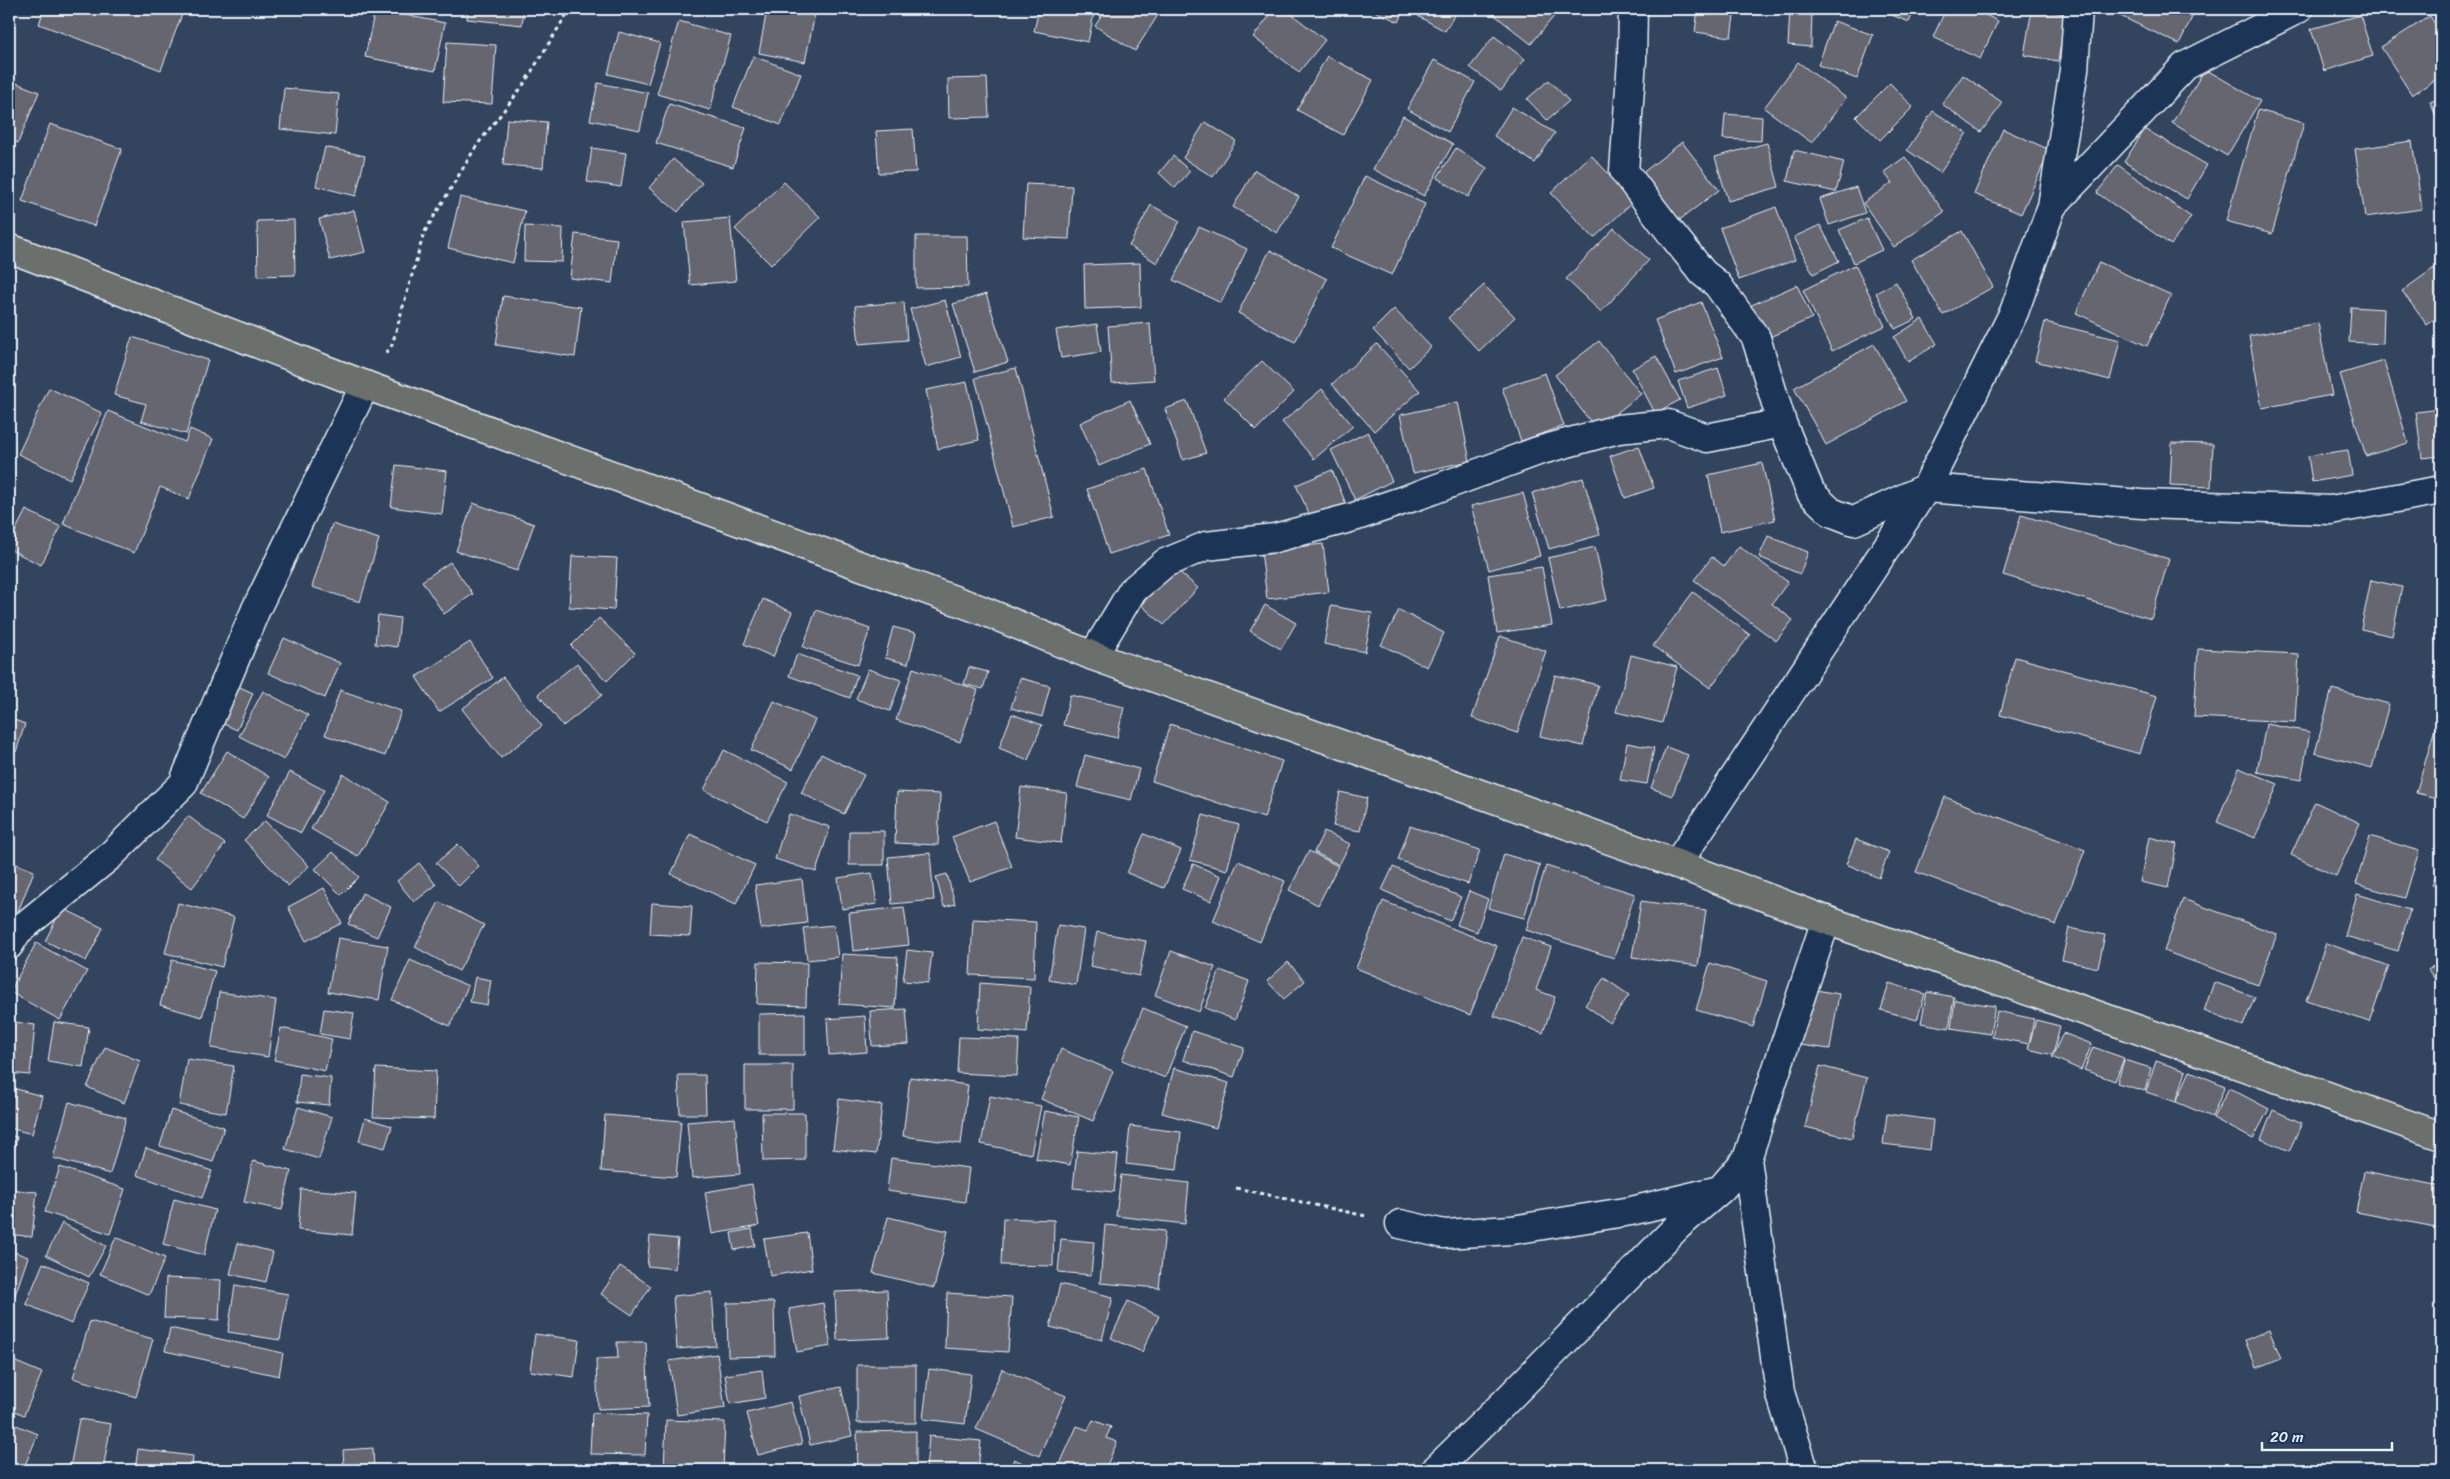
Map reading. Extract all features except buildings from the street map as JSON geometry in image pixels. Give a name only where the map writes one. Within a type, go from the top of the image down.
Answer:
[{"type":"main road","points":[[9,248],[364,385],[979,610],[1093,656],[1677,864],[1826,920],[2441,1136]]},
{"type":"street","points":[[1633,9],[1632,60],[1624,171],[1703,273],[1717,284],[1756,338],[1782,423],[1811,493],[1831,512],[1854,521],[1926,488],[2142,504],[2331,510],[2441,490]]},
{"type":"street","points":[[1677,864],[1926,488],[2014,312],[2052,206],[2074,70],[2078,9]]},
{"type":"street","points":[[2052,206],[2185,66],[2298,9]]},
{"type":"street","points":[[9,945],[18,931],[110,856],[183,784],[256,609],[364,385]]},
{"type":"street","points":[[1093,656],[1132,591],[1165,563],[1206,546],[1275,538],[1354,517],[1418,496],[1538,450],[1618,430],[1668,424],[1707,438],[1782,423]]},
{"type":"street","points":[[1435,1470],[1503,1404],[1678,1226],[1721,1189],[1747,1159],[1826,920]]},
{"type":"street","points":[[1747,1159],[1780,1392],[1804,1470]]},
{"type":"street","points":[[1400,1224],[1444,1234],[1512,1230],[1631,1211],[1721,1189]]},
{"type":"path","points":[[364,385],[392,345],[424,233],[477,145],[522,87],[570,9]]},
{"type":"path","points":[[1236,1188],[1400,1224]]}]
